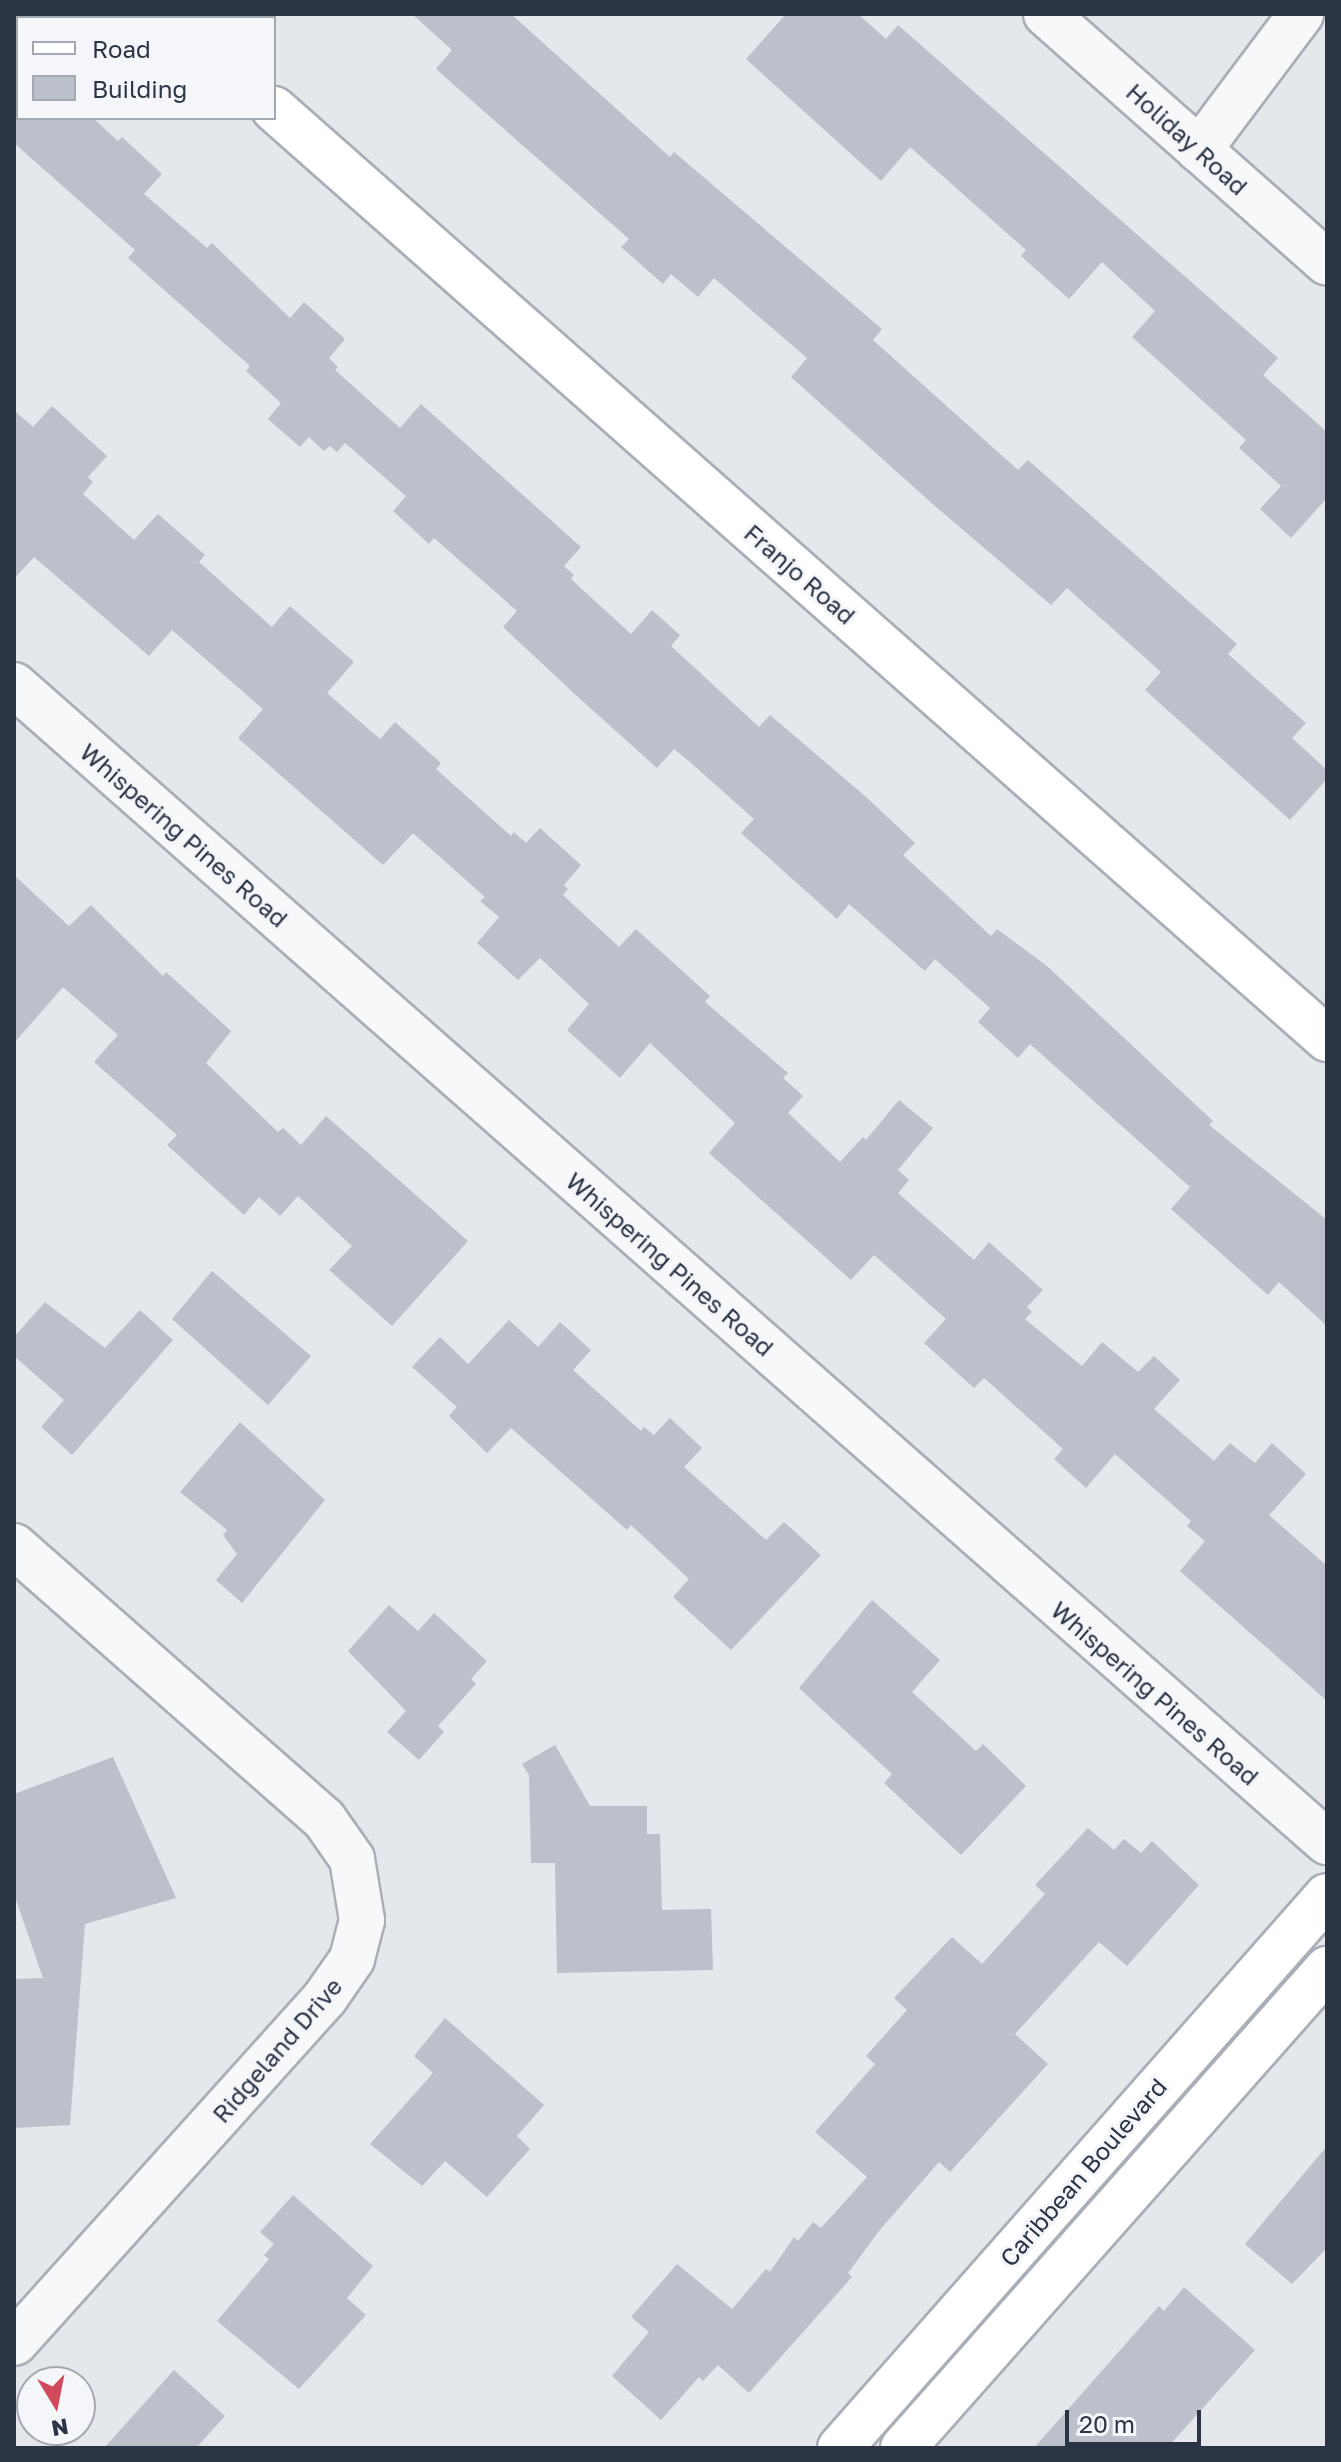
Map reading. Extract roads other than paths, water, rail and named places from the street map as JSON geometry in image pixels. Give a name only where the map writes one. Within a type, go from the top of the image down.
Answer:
[{"type":"street","name":"Holiday Road","points":[[1046,14],[1327,263]]},
{"type":"street","points":[[1199,150],[1301,14]]},
{"type":"street","name":"Franjo Road","points":[[276,111],[1327,1039]]},
{"type":"street","name":"Whispering Pines Road","points":[[14,685],[1327,1842]]},
{"type":"street","name":"Ridgeland Drive","points":[[14,1546],[324,1819],[352,1859],[362,1920],[352,1959],[325,1998],[14,2343]]},
{"type":"street","name":"Caribbean Boulevard","points":[[840,2448],[1327,1896]]},
{"type":"street","name":"Caribbean Boulevard","points":[[903,2448],[1327,1969]]}]
